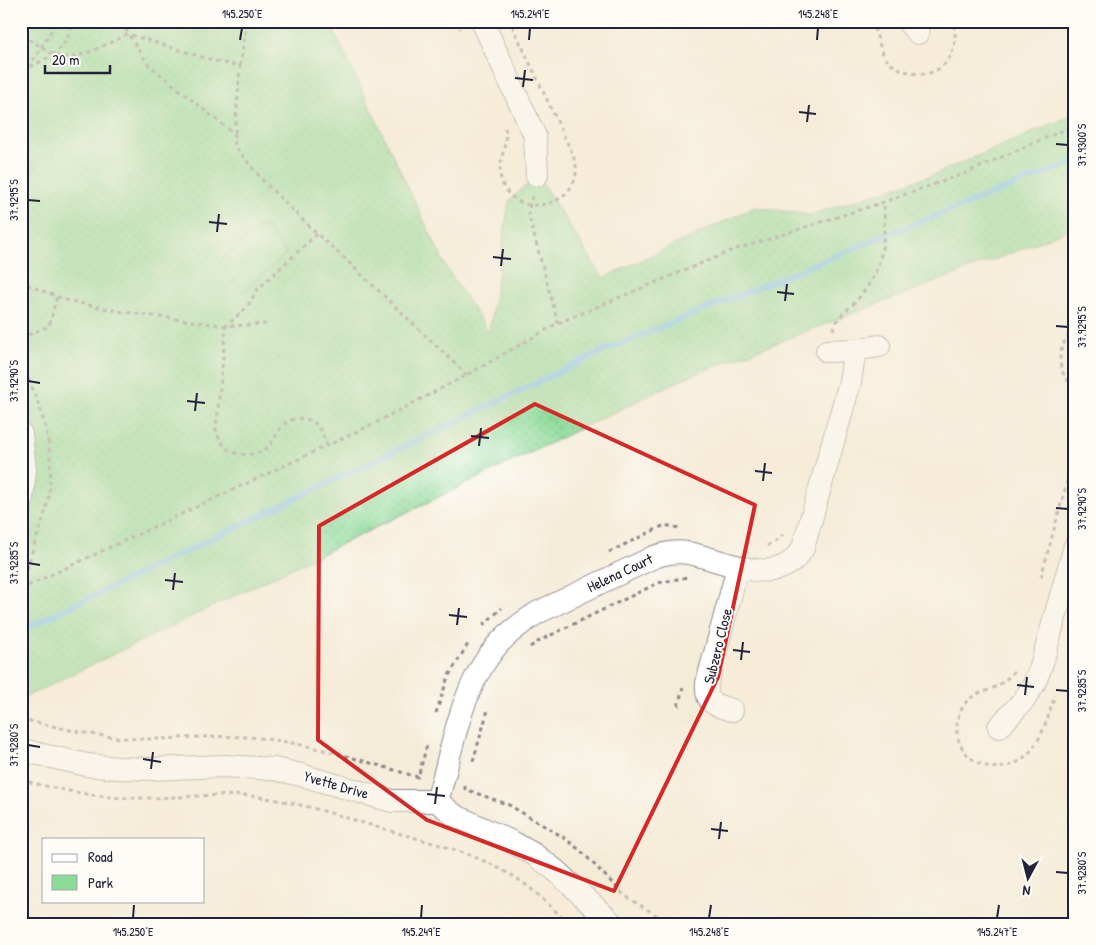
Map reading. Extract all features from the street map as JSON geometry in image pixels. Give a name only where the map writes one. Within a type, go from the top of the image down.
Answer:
[{"type":"street","points":[[482,21],[535,136],[537,175]]},
{"type":"street","points":[[827,351],[854,350],[879,346]]},
{"type":"street","name":"Helena Court","points":[[436,801],[461,714],[470,690],[491,653],[516,628],[538,613],[666,553],[690,553],[738,567],[760,570],[777,569],[794,560],[803,548],[850,382],[854,350]]},
{"type":"street","points":[[21,434],[25,470],[21,506]]},
{"type":"street","points":[[999,727],[1024,700],[1035,682],[1075,546]]},
{"type":"street","name":"Subzero Close","points":[[732,710],[717,706],[711,702],[707,697],[706,690],[738,567]]},
{"type":"street","name":"Yvette Drive","points":[[21,750],[87,765],[118,768],[151,769],[223,766],[274,769],[392,801],[436,801]]},
{"type":"street","points":[[436,801],[454,815],[535,854],[613,924]]},
{"type":"path","points":[[22,71],[37,55],[57,21]]},
{"type":"path","points":[[22,71],[54,55],[66,42],[72,21]]},
{"type":"path","points":[[124,21],[128,34],[148,64],[235,135]]},
{"type":"path","points":[[247,21],[240,66],[234,145],[263,182],[467,375]]},
{"type":"path","points":[[21,38],[27,39],[54,55],[69,58],[93,50],[128,34],[215,61],[240,66]]},
{"type":"path","points":[[21,589],[371,425],[467,375],[558,323],[731,251],[884,202],[966,173],[1075,125]]},
{"type":"path","points":[[537,175],[528,213],[558,323]]},
{"type":"path","points":[[827,351],[837,318],[864,291],[882,255],[884,202]]},
{"type":"path","points":[[317,234],[258,289],[246,308],[226,326],[216,430],[219,440],[233,452],[246,455],[257,454],[266,449],[284,424],[296,418],[307,419],[317,425],[327,445]]},
{"type":"path","points":[[21,280],[30,286],[69,301],[118,311],[226,326],[266,324]]},
{"type":"path","points":[[21,338],[50,326],[56,296]]},
{"type":"path","points":[[1075,328],[1066,337],[1060,354],[1063,373],[1075,390]]},
{"type":"path","points":[[528,648],[658,582],[690,577]]},
{"type":"path","points":[[678,706],[685,680]]},
{"type":"path","points":[[472,763],[488,709]]},
{"type":"path","points":[[21,780],[97,797],[157,798],[218,795],[252,796],[288,802],[467,853],[513,876],[569,924]]},
{"type":"path","points":[[467,780],[464,790],[509,805],[563,837],[580,851],[624,895],[670,924]]},
{"type":"highlighted area","points":[[535,404],[755,505],[718,677],[614,891],[427,820],[318,740],[319,526]]},
{"type":"green space","points":[[28,21],[329,21],[447,269],[489,333],[509,201],[537,175],[603,278],[755,207],[810,215],[933,175],[1075,114],[1075,227],[687,377],[21,699],[21,39]]},
{"type":"green space","points":[[263,225],[287,253],[244,291],[219,262]]},
{"type":"waterway","points":[[24,629],[605,350],[884,236],[1075,162]]}]
